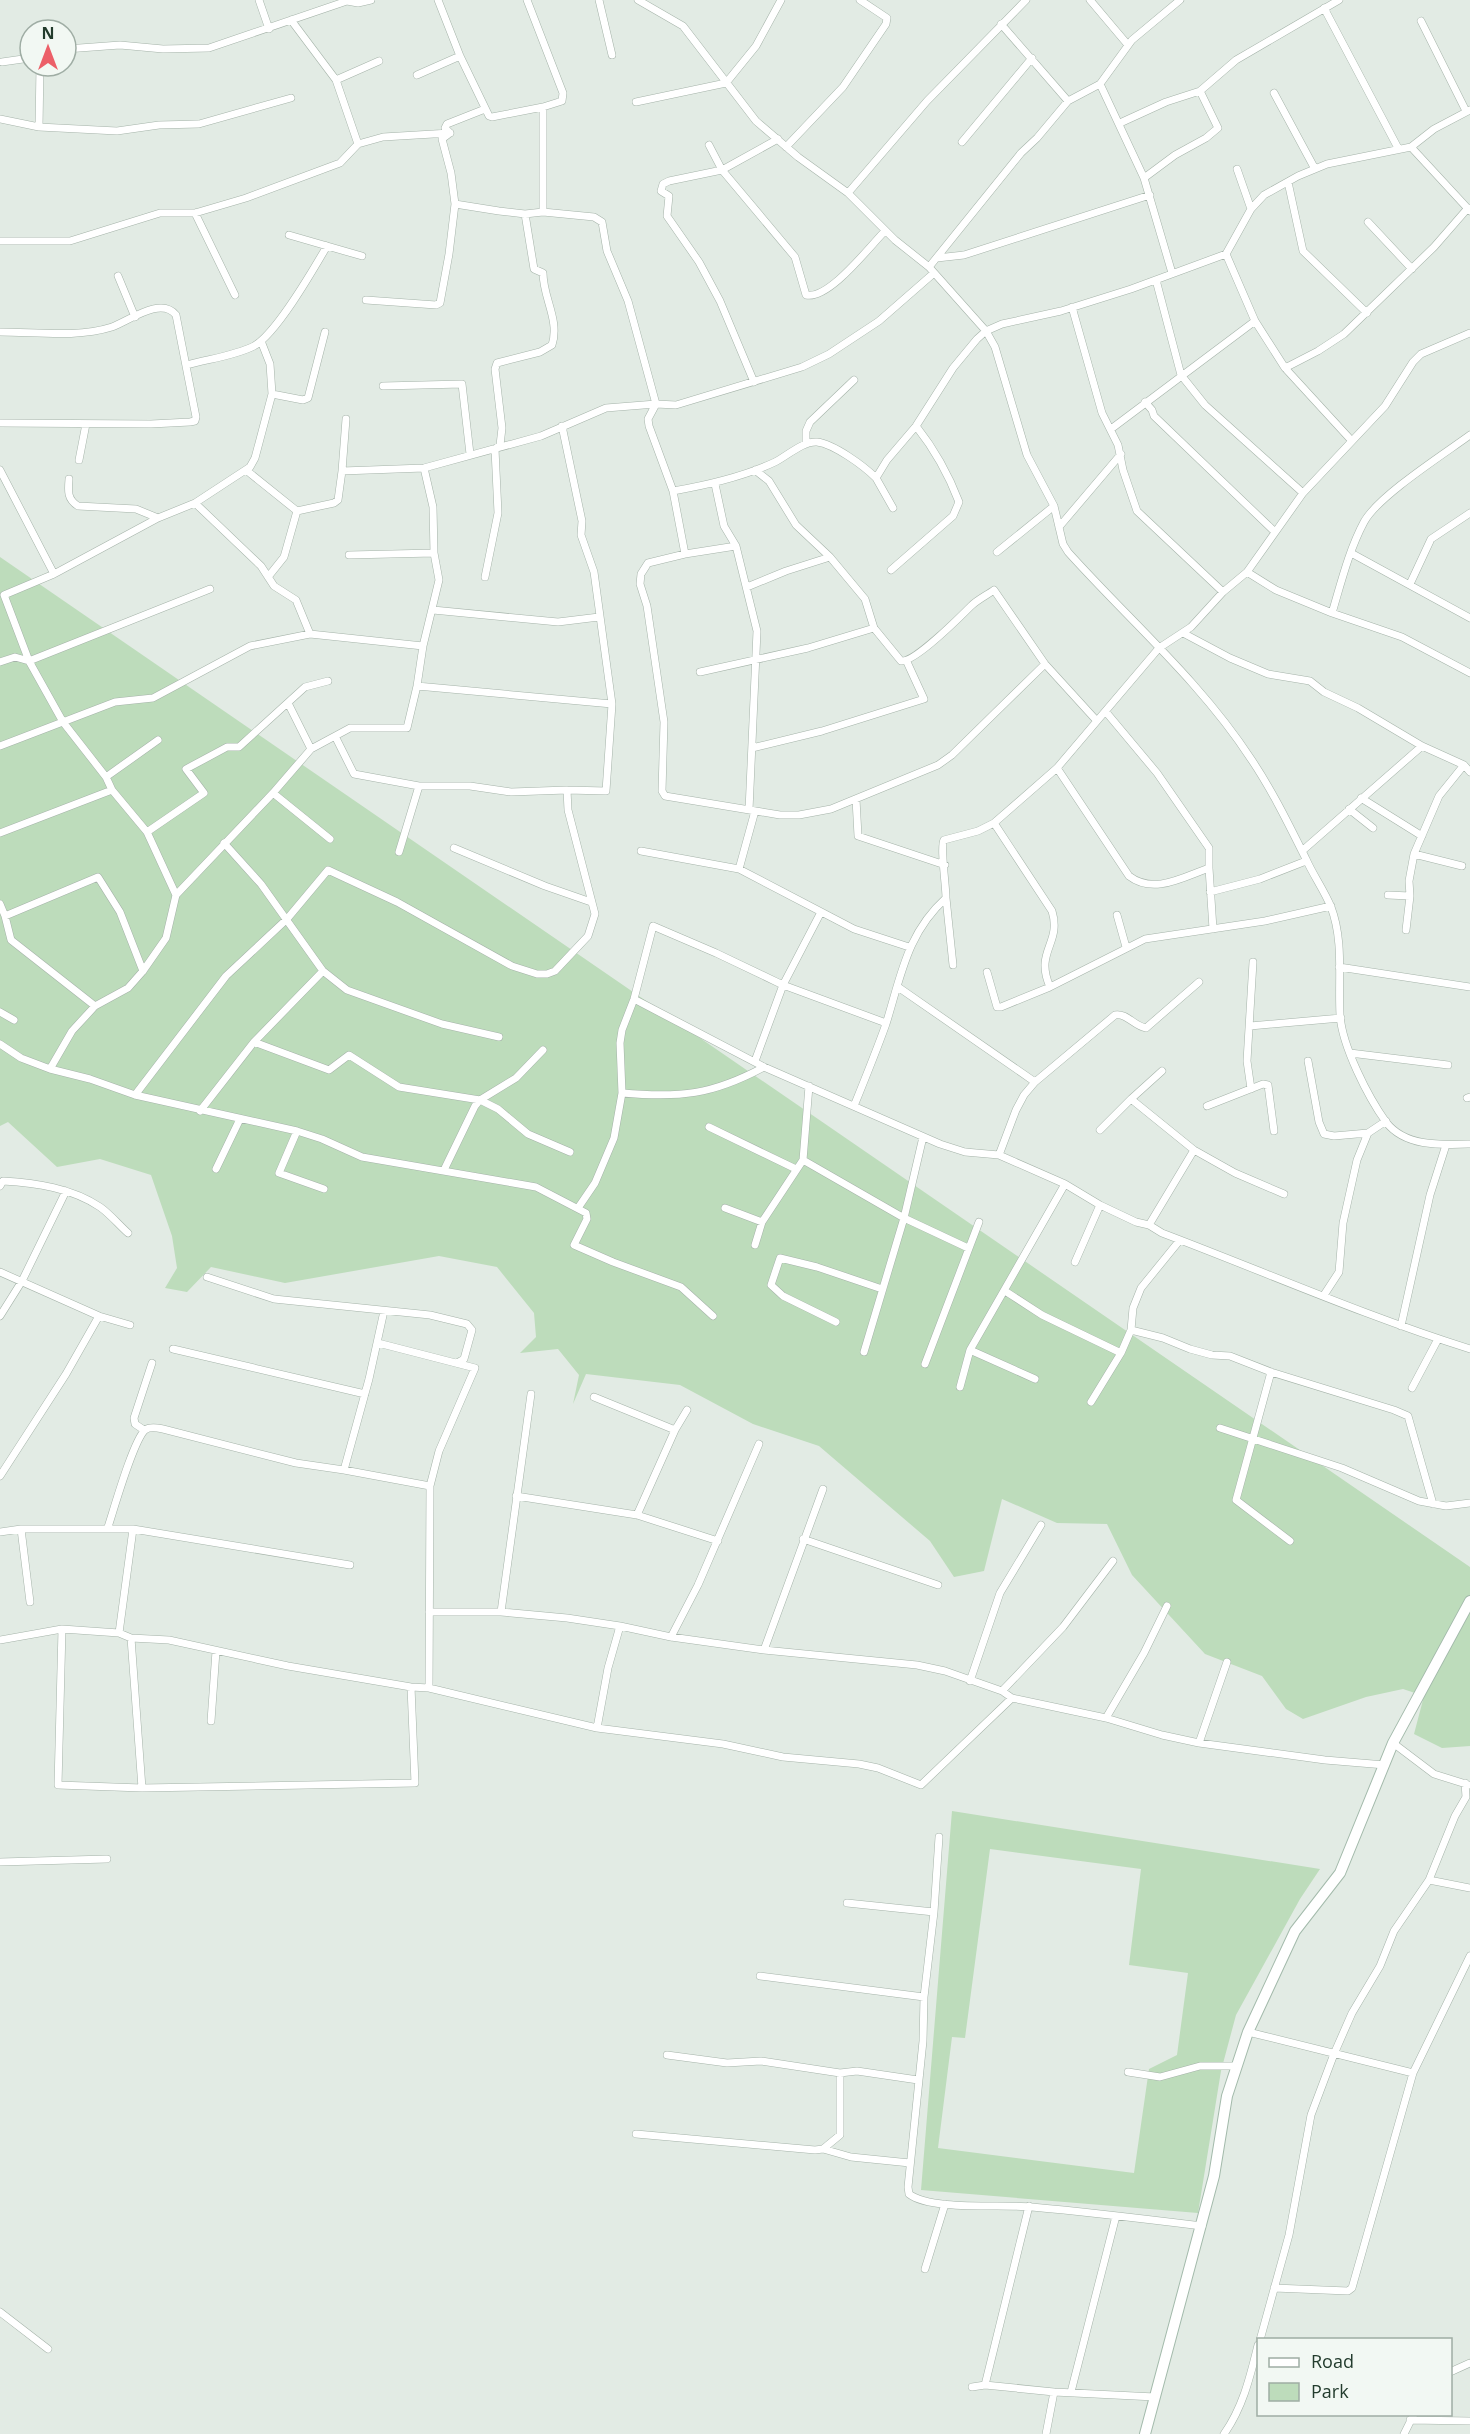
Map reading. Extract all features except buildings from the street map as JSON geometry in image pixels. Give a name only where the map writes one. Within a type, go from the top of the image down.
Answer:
[{"type":"street","points":[[259,0],[269,29]]},
{"type":"street","points":[[78,48],[120,45],[163,49],[209,48],[347,1],[358,3],[371,0]]},
{"type":"street","points":[[438,0],[460,56],[485,109],[492,117],[562,101],[563,93],[527,0]]},
{"type":"street","points":[[599,0],[612,55]]},
{"type":"street","points":[[638,0],[683,26],[756,121],[786,147],[848,193],[885,231],[932,270],[986,331],[995,346],[1027,455],[1054,506],[1068,552],[1214,709],[1251,758],[1330,906],[1340,946],[1341,1018],[1350,1053],[1360,1076],[1386,1121],[1396,1134],[1406,1140],[1446,1145],[1470,1144]]},
{"type":"street","points":[[636,102],[726,83],[756,46],[781,0]]},
{"type":"street","points":[[786,147],[843,87],[886,24],[887,18],[860,0]]},
{"type":"street","points":[[848,193],[927,101],[1026,0]]},
{"type":"street","points":[[1089,0],[1128,45]]},
{"type":"street","points":[[342,471],[424,468],[541,436],[606,408],[656,404],[676,405],[802,368],[829,354],[879,321],[932,270],[937,258],[1021,153],[1037,138],[1068,101],[1100,84],[1128,45],[1180,0]]},
{"type":"street","points":[[1120,123],[1166,102],[1200,91],[1236,60],[1339,0]]},
{"type":"street","points":[[1324,8],[1398,148]]},
{"type":"street","points":[[291,20],[336,80],[358,144]]},
{"type":"street","points":[[876,478],[887,460],[916,426],[949,373],[976,339],[986,331],[1002,324],[1072,306],[1156,280],[1226,254],[1251,209],[1264,195],[1315,169],[1342,160],[1411,147],[1434,129],[1468,110],[1421,21]]},
{"type":"street","points":[[1001,24],[1068,101]]},
{"type":"street","points":[[417,75],[460,56]]},
{"type":"street","points":[[962,142],[1032,58]]},
{"type":"street","points":[[2,62],[18,60]]},
{"type":"street","points":[[336,80],[379,61]]},
{"type":"street","points":[[39,127],[40,78]]},
{"type":"street","points":[[1100,84],[1144,178],[1172,273]]},
{"type":"street","points":[[1144,178],[1175,154],[1218,128],[1200,91]]},
{"type":"street","points":[[1274,93],[1315,169]]},
{"type":"street","points":[[0,119],[39,127],[117,131],[159,125],[199,124],[291,98]]},
{"type":"street","points":[[543,107],[543,212]]},
{"type":"street","points":[[450,133],[445,128],[447,124],[485,109]]},
{"type":"street","points":[[0,241],[70,241],[160,213],[195,213],[246,198],[340,164],[358,144],[383,137],[450,133]]},
{"type":"street","points":[[366,300],[436,305],[440,303],[449,254],[454,204],[442,139],[450,133]]},
{"type":"street","points":[[754,382],[720,301],[699,262],[667,216],[669,196],[661,192],[663,184],[669,181],[722,170],[778,140]]},
{"type":"street","points":[[709,145],[722,170],[795,257],[806,295],[816,294],[829,288],[885,231]]},
{"type":"street","points":[[1285,368],[1332,343],[1367,313],[1469,209],[1411,147]]},
{"type":"street","points":[[1237,169],[1251,209]]},
{"type":"street","points":[[1288,182],[1303,251],[1367,313]]},
{"type":"street","points":[[937,258],[964,255],[1150,195]]},
{"type":"street","points":[[454,204],[525,214],[543,212],[594,217],[602,222],[607,251],[628,301],[656,404],[648,419],[649,426],[673,491],[685,554]]},
{"type":"street","points":[[195,213],[235,295]]},
{"type":"street","points":[[495,449],[500,446],[502,428],[495,369],[497,363],[540,352],[552,345],[555,334],[543,273],[534,269],[525,214]]},
{"type":"street","points":[[1368,222],[1412,269]]},
{"type":"street","points":[[289,236],[362,256]]},
{"type":"street","points":[[187,365],[248,349],[261,341],[306,282],[327,246]]},
{"type":"street","points":[[1226,254],[1255,321],[1285,368],[1351,440]]},
{"type":"street","points":[[118,276],[135,317]]},
{"type":"street","points":[[1156,280],[1181,375],[1205,405],[1303,493]]},
{"type":"street","points":[[1072,306],[1102,413],[1111,429],[1120,454],[1137,511],[1223,592]]},
{"type":"street","points":[[0,333],[82,333],[108,328],[158,309],[166,307],[171,309],[176,315],[196,417],[195,421],[151,424],[0,423]]},
{"type":"street","points":[[1111,429],[1255,321]]},
{"type":"street","points":[[272,394],[303,400],[308,398],[325,332]]},
{"type":"street","points":[[953,965],[945,865],[941,849],[944,840],[978,831],[994,823],[1057,768],[1159,648],[1191,627],[1223,592],[1247,572],[1303,493],[1385,405],[1405,372],[1421,354],[1470,333]]},
{"type":"street","points":[[176,895],[147,832],[112,790],[106,777],[63,722],[29,661],[2,595],[54,574],[158,518],[195,503],[246,470],[255,458],[272,394],[270,364],[261,341]]},
{"type":"street","points":[[806,444],[806,431],[810,422],[854,380]]},
{"type":"street","points":[[383,386],[462,384],[470,454]]},
{"type":"street","points":[[1145,402],[1154,416],[1274,531]]},
{"type":"street","points":[[246,470],[297,510],[334,503],[338,500],[346,419]]},
{"type":"street","points":[[79,460],[86,424]]},
{"type":"street","points":[[336,738],[354,774],[419,786],[470,786],[511,792],[606,791],[612,704],[594,572],[581,535],[582,521],[562,426]]},
{"type":"street","points":[[891,570],[953,516],[959,502],[934,448],[916,426]]},
{"type":"street","points":[[1332,613],[1351,553],[1364,522],[1379,504],[1426,466],[1470,435]]},
{"type":"street","points":[[673,491],[715,484],[777,461],[806,444],[816,442],[831,447],[868,470],[876,478],[893,508]]},
{"type":"street","points":[[485,577],[498,513],[495,449]]},
{"type":"street","points":[[1059,526],[1120,454]]},
{"type":"street","points":[[50,1069],[72,1031],[95,1006],[128,988],[143,971],[166,938],[176,895],[273,793],[311,749],[336,738],[350,728],[407,728],[439,580],[434,553],[433,507],[424,468]]},
{"type":"street","points":[[0,470],[54,574]]},
{"type":"street","points":[[755,470],[769,481],[796,525],[830,557],[865,599],[874,628],[901,661],[907,662],[916,656],[946,628],[961,618],[971,606],[994,590],[1046,664],[1096,720]]},
{"type":"street","points":[[69,479],[70,498],[78,506],[136,509],[158,518]]},
{"type":"street","points":[[715,484],[724,526],[736,546],[757,631],[752,811],[739,869]]},
{"type":"street","points":[[195,503],[261,566],[274,586],[296,600],[309,634]]},
{"type":"street","points":[[997,552],[1054,506]]},
{"type":"street","points":[[268,577],[284,557],[297,510]]},
{"type":"street","points":[[1410,585],[1431,539],[1470,513]]},
{"type":"street","points":[[736,546],[685,554],[648,563],[641,574],[640,584],[647,606],[664,722],[662,791],[665,796],[780,815],[818,813],[938,765],[952,755],[1046,664]]},
{"type":"street","points":[[349,555],[434,553]]},
{"type":"street","points":[[1351,553],[1470,618]]},
{"type":"street","points":[[747,587],[830,557]]},
{"type":"street","points":[[1247,572],[1276,590],[1332,613],[1402,637],[1470,673]]},
{"type":"street","points":[[0,662],[15,657],[29,661],[210,589]]},
{"type":"street","points":[[433,610],[558,622],[599,617]]},
{"type":"street","points":[[700,672],[756,660],[874,628]]},
{"type":"street","points":[[1183,633],[1230,658],[1268,674],[1310,681],[1324,692],[1358,708],[1422,746],[1464,765],[1470,772]]},
{"type":"street","points":[[0,746],[115,702],[153,698],[250,646],[309,634],[423,646]]},
{"type":"street","points":[[752,748],[822,731],[924,699],[907,662]]},
{"type":"street","points":[[147,832],[204,793],[186,769],[227,747],[239,747],[305,687],[328,681]]},
{"type":"street","points":[[417,687],[612,704]]},
{"type":"street","points":[[288,703],[311,749]]},
{"type":"street","points":[[1106,712],[1157,773],[1209,848],[1213,929]]},
{"type":"street","points":[[106,777],[158,740]]},
{"type":"street","points":[[1302,851],[1422,746]]},
{"type":"street","points":[[1406,930],[1410,896],[1409,881],[1414,854],[1439,796],[1464,765]]},
{"type":"street","points":[[1057,768],[1129,876],[1137,882],[1159,885],[1209,868]]},
{"type":"street","points":[[399,852],[419,786]]},
{"type":"street","points":[[0,833],[112,790]]},
{"type":"street","points":[[135,1095],[226,976],[287,919],[328,870],[397,902],[512,966],[537,974],[555,971],[588,936],[595,914],[568,810],[567,790]]},
{"type":"street","points":[[273,793],[330,839]]},
{"type":"street","points":[[1361,798],[1422,836]]},
{"type":"street","points":[[856,799],[858,836],[945,865]]},
{"type":"street","points":[[1349,809],[1373,828]]},
{"type":"street","points":[[994,823],[1052,911],[1055,921],[1054,933],[1045,955],[1044,970],[1050,987]]},
{"type":"street","points":[[224,843],[261,884],[323,971],[347,990],[442,1024],[499,1037]]},
{"type":"street","points":[[454,848],[591,903]]},
{"type":"street","points":[[641,851],[739,869],[854,928],[909,947]]},
{"type":"street","points":[[1414,854],[1461,866]]},
{"type":"street","points":[[1210,892],[1260,879],[1306,861]]},
{"type":"street","points":[[5,916],[98,877],[120,912],[143,971]]},
{"type":"street","points":[[1388,895],[1410,896]]},
{"type":"street","points":[[854,1106],[875,1056],[909,947],[922,924],[946,898]]},
{"type":"street","points":[[0,904],[11,940],[95,1006]]},
{"type":"street","points":[[987,972],[997,1007],[1004,1007],[1050,987],[1126,947],[1152,937],[1265,921],[1330,906]]},
{"type":"street","points":[[755,1061],[783,985],[821,912]]},
{"type":"street","points":[[1117,915],[1126,947]]},
{"type":"street","points":[[578,1208],[595,1183],[614,1138],[622,1093],[620,1043],[622,1030],[634,999],[653,926],[783,985],[886,1023]]},
{"type":"street","points":[[1251,1089],[1247,1061],[1253,962]]},
{"type":"street","points":[[1339,967],[1470,987]]},
{"type":"street","points":[[200,1111],[254,1042],[323,971]]},
{"type":"street","points":[[999,1155],[1019,1102],[1035,1082],[1114,1015],[1122,1014],[1137,1025],[1146,1028],[1198,982]]},
{"type":"street","points":[[898,987],[1035,1082]]},
{"type":"street","points":[[634,999],[764,1067],[923,1137],[965,1152],[999,1155],[1065,1184],[1100,1205],[1136,1222],[1149,1225],[1180,1240],[1352,1309],[1470,1349]]},
{"type":"street","points":[[0,1012],[14,1020]]},
{"type":"street","points":[[1250,1026],[1341,1018]]},
{"type":"street","points":[[254,1042],[329,1070],[349,1055],[399,1087],[480,1100],[498,1109],[528,1134],[570,1152]]},
{"type":"street","points":[[0,1044],[21,1058],[50,1069],[90,1079],[135,1095],[297,1131],[322,1139],[362,1157],[536,1187],[586,1213],[587,1219],[574,1245],[681,1287],[713,1316]]},
{"type":"street","points":[[444,1170],[470,1114],[480,1100],[516,1078],[543,1050]]},
{"type":"street","points":[[1350,1053],[1448,1065]]},
{"type":"street","points":[[1308,1061],[1319,1122],[1324,1134],[1334,1136],[1368,1133],[1386,1121]]},
{"type":"street","points":[[622,1093],[666,1097],[705,1091],[740,1080],[764,1067]]},
{"type":"street","points":[[1100,1130],[1162,1071]]},
{"type":"street","points":[[1207,1106],[1263,1084],[1270,1087],[1274,1131]]},
{"type":"street","points":[[755,1245],[762,1222],[804,1160],[809,1086]]},
{"type":"street","points":[[1131,1099],[1194,1150],[1235,1173],[1284,1194]]},
{"type":"street","points":[[216,1168],[240,1119]]},
{"type":"street","points":[[709,1127],[796,1169]]},
{"type":"street","points":[[297,1131],[279,1173],[324,1189]]},
{"type":"street","points":[[1324,1296],[1339,1272],[1347,1196],[1354,1167],[1368,1133]]},
{"type":"street","points":[[864,1352],[904,1218],[923,1137]]},
{"type":"street","points":[[1401,1326],[1431,1195],[1446,1145]]},
{"type":"street","points":[[1149,1225],[1194,1150]]},
{"type":"street","points":[[804,1160],[904,1218],[968,1248]]},
{"type":"street","points":[[0,1186],[3,1181],[26,1182],[66,1191],[100,1207],[128,1233]]},
{"type":"street","points":[[960,1387],[970,1350],[1065,1184]]},
{"type":"street","points":[[0,1316],[22,1281],[66,1191]]},
{"type":"street","points":[[1075,1262],[1100,1205]]},
{"type":"street","points":[[725,1208],[762,1222]]},
{"type":"street","points":[[925,1364],[979,1222]]},
{"type":"street","points":[[1091,1402],[1120,1353],[1131,1329],[1133,1308],[1141,1288],[1180,1240]]},
{"type":"street","points":[[836,1322],[783,1296],[771,1286],[780,1258],[817,1267],[882,1289]]},
{"type":"street","points":[[0,1272],[99,1316],[130,1325]]},
{"type":"street","points":[[207,1277],[274,1299],[430,1315],[467,1323],[472,1330],[464,1359],[457,1364]]},
{"type":"street","points":[[1005,1291],[1042,1315],[1120,1353]]},
{"type":"street","points":[[344,1470],[378,1343],[384,1311]]},
{"type":"street","points":[[0,1476],[66,1374],[99,1316]]},
{"type":"street","points":[[1131,1329],[1190,1349],[1212,1355],[1230,1356],[1271,1372],[1408,1416],[1428,1492],[1434,1504]]},
{"type":"street","points":[[1412,1388],[1438,1339]]},
{"type":"street","points":[[378,1343],[475,1368],[439,1451],[430,1486],[429,1688]]},
{"type":"street","points":[[173,1349],[365,1394]]},
{"type":"street","points":[[970,1350],[1035,1379]]},
{"type":"street","points":[[144,1430],[135,1424],[134,1418],[152,1363]]},
{"type":"street","points":[[1271,1372],[1236,1500],[1290,1541]]},
{"type":"street","points":[[501,1612],[531,1394]]},
{"type":"street","points":[[594,1397],[675,1430]]},
{"type":"street","points":[[638,1515],[675,1430],[687,1410]]},
{"type":"street","points":[[108,1527],[130,1460],[144,1430],[149,1428],[163,1429],[296,1463],[430,1486]]},
{"type":"street","points":[[1220,1428],[1342,1468],[1419,1501],[1446,1506],[1470,1503]]},
{"type":"street","points":[[671,1636],[718,1541],[759,1444]]},
{"type":"street","points":[[764,1650],[822,1489]]},
{"type":"street","points":[[516,1496],[638,1515],[718,1541]]},
{"type":"street","points":[[970,1681],[1000,1593],[1041,1525]]},
{"type":"street","points":[[0,1532],[21,1529],[108,1527],[133,1529],[350,1565]]},
{"type":"street","points":[[21,1529],[30,1602]]},
{"type":"street","points":[[119,1633],[133,1529]]},
{"type":"street","points":[[803,1539],[938,1585]]},
{"type":"street","points":[[1002,1691],[1063,1627],[1113,1561]]},
{"type":"street","points":[[1145,2434],[1202,2226],[1214,2176],[1227,2096],[1248,2032],[1295,1931],[1340,1873],[1395,1740],[1470,1601]]},
{"type":"street","points":[[1106,1719],[1144,1653],[1167,1606]]},
{"type":"street","points":[[429,1612],[501,1612],[620,1626],[764,1650],[917,1665],[945,1671],[1002,1691],[1012,1698],[1199,1743],[1325,1760],[1385,1765]]},
{"type":"street","points":[[597,1728],[608,1668],[620,1626]]},
{"type":"street","points":[[62,1629],[58,1785],[142,1788],[416,1783],[411,1688]]},
{"type":"street","points":[[0,1640],[62,1629],[119,1633],[131,1638],[169,1640],[411,1688],[429,1688],[597,1728],[723,1744],[783,1757],[859,1764],[878,1768],[921,1785],[1012,1698]]},
{"type":"street","points":[[131,1638],[142,1788]]},
{"type":"street","points":[[211,1721],[216,1651]]},
{"type":"street","points":[[1199,1743],[1227,1662]]},
{"type":"street","points":[[1261,2338],[1289,2235],[1311,2115],[1334,2054],[1352,2013],[1377,1972],[1394,1931],[1429,1880],[1455,1816],[1466,1797],[1468,1784],[1434,1774],[1395,1740]]},
{"type":"street","points":[[939,1837],[909,2194],[921,2201],[945,2204],[1029,2206],[1202,2226]]},
{"type":"street","points":[[0,1862],[107,1859]]},
{"type":"street","points":[[1429,1880],[1470,1888]]},
{"type":"street","points":[[847,1903],[934,1912]]},
{"type":"street","points":[[1274,2288],[1348,2291],[1352,2288],[1413,2073],[1470,1956]]},
{"type":"street","points":[[760,1976],[924,1997]]},
{"type":"street","points":[[1248,2032],[1413,2073]]},
{"type":"street","points":[[667,2055],[727,2063],[761,2061],[840,2073],[857,2071],[918,2080]]},
{"type":"street","points":[[1128,2072],[1160,2077],[1200,2066],[1236,2066]]},
{"type":"street","points":[[823,2149],[840,2135],[840,2073]]},
{"type":"street","points":[[636,2134],[823,2149],[851,2157],[910,2163]]},
{"type":"street","points":[[925,2269],[945,2204]]},
{"type":"street","points":[[985,2385],[1029,2206]]},
{"type":"street","points":[[1071,2392],[1116,2216]]},
{"type":"street","points":[[0,2312],[48,2349]]},
{"type":"street","points":[[1224,2434],[1244,2399],[1257,2349]]},
{"type":"street","points":[[1452,2371],[1470,2363]]},
{"type":"street","points":[[972,2387],[985,2385],[1054,2392],[1155,2397]]},
{"type":"street","points":[[1046,2434],[1054,2392]]},
{"type":"street","points":[[1404,2434],[1412,2417],[1470,2421]]},
{"type":"green space","points":[[0,557],[1470,1567],[1470,1746],[1442,1748],[1414,1734],[1424,1696],[1403,1689],[1366,1697],[1303,1719],[1286,1709],[1262,1676],[1205,1654],[1132,1575],[1107,1524],[1057,1523],[1002,1499],[984,1571],[954,1577],[930,1541],[819,1446],[753,1424],[680,1385],[586,1374],[573,1404],[579,1375],[558,1349],[520,1353],[536,1337],[534,1313],[497,1267],[439,1256],[285,1283],[211,1267],[187,1292],[165,1288],[177,1268],[172,1236],[151,1175],[100,1159],[57,1167],[8,1122],[0,1126]]},
{"type":"green space","points":[[952,1811],[1320,1869],[1300,1899],[1236,2015],[1221,2071],[1198,2213],[921,2190]],"holes":[[[990,1849],[1141,1869],[1129,1965],[1188,1973],[1177,2055],[1149,2069],[1134,2173],[938,2148],[952,2037],[965,2038]]]}]
